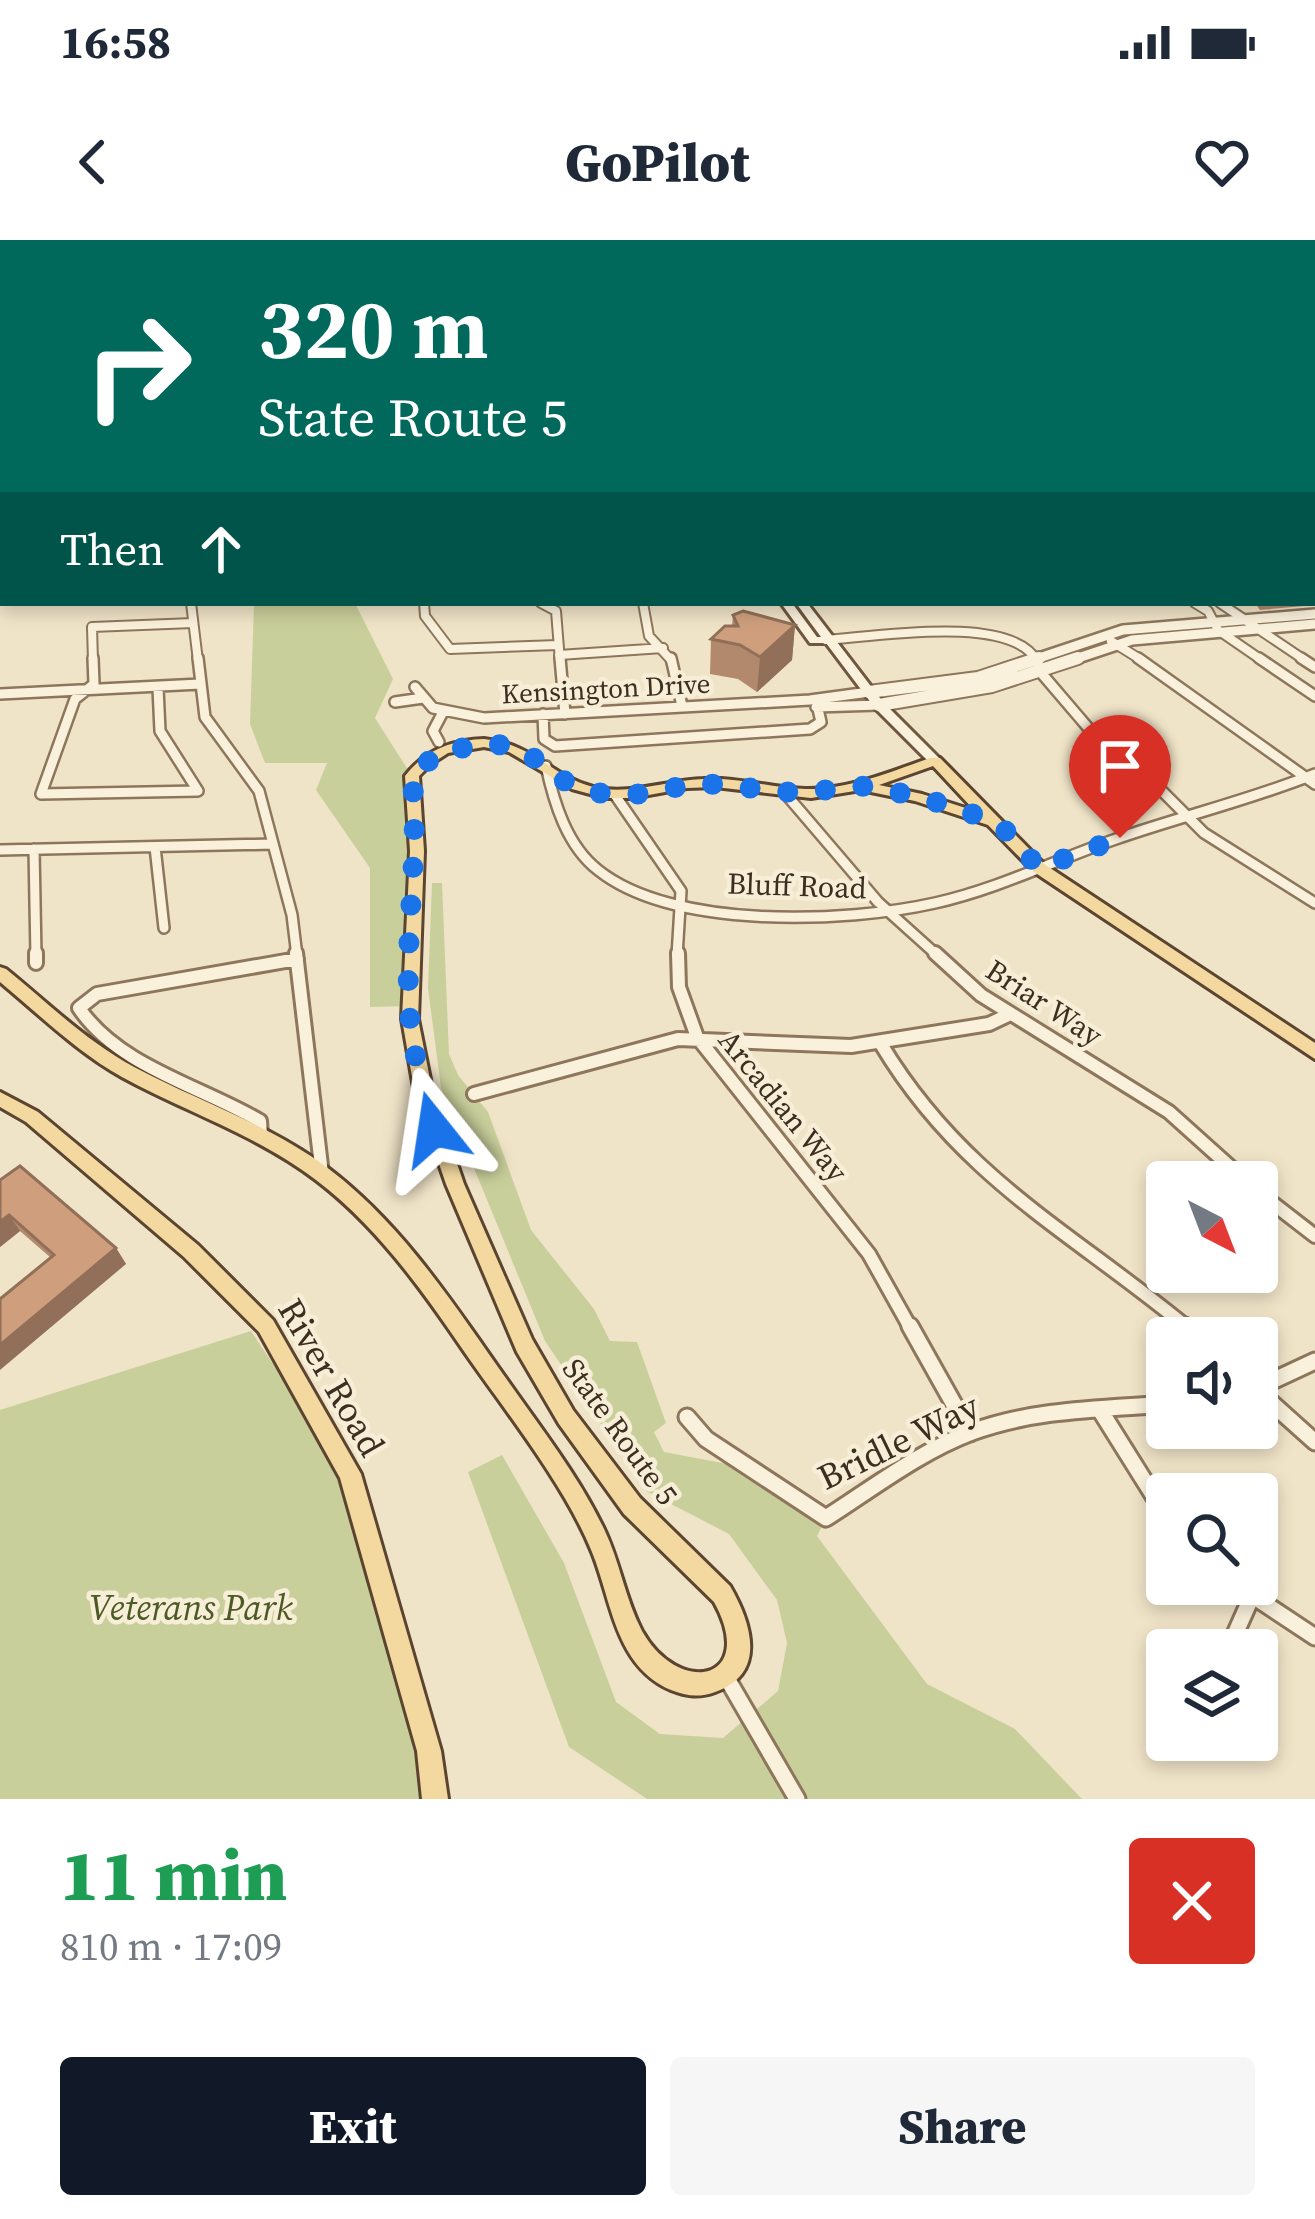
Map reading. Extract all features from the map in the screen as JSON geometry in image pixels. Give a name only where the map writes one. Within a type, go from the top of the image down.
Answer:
[{"type":"main road","points":[[788,606],[814,641],[826,640]]},
{"type":"main road","points":[[803,606],[829,637],[826,640]]},
{"type":"main road","points":[[826,640],[879,705],[1039,868],[1315,1052]]},
{"type":"main road","name":"State Route 5","points":[[725,1675],[740,1649],[733,1610],[632,1506],[543,1382],[455,1184],[416,1061],[409,978],[417,851],[412,776],[439,752],[478,742],[516,748],[574,786],[615,795],[701,783],[830,793],[935,761]]},
{"type":"main road","points":[[861,786],[969,812],[1004,829]]},
{"type":"main road","points":[[0,973],[114,1064],[261,1136],[322,1174],[375,1220],[422,1273],[576,1498],[614,1576],[639,1650],[669,1676],[687,1684],[702,1685],[725,1675]]},
{"type":"main road","name":"River Road","points":[[0,1099],[32,1117],[191,1250],[266,1326],[350,1474],[429,1751],[435,1799]]},
{"type":"street","points":[[191,606],[200,684],[211,729],[245,766],[259,791],[292,915],[322,1174]]},
{"type":"street","points":[[424,606],[425,616],[450,649],[663,648]]},
{"type":"street","points":[[547,606],[556,611],[565,713]]},
{"type":"street","points":[[644,606],[649,636],[671,658],[682,706]]},
{"type":"street","points":[[1198,606],[1215,625],[1315,696]]},
{"type":"street","points":[[1224,606],[1315,667]]},
{"type":"street","points":[[869,692],[954,683],[1114,643],[1241,618],[1315,614]]},
{"type":"street","points":[[158,688],[152,711],[159,741],[198,791],[40,794],[67,717],[84,690],[94,684],[92,628],[194,623]]},
{"type":"street","points":[[879,705],[968,693],[1103,635],[1215,625],[1315,624]]},
{"type":"street","points":[[826,640],[980,632],[1015,640],[1090,730],[1216,842],[1315,903]]},
{"type":"street","points":[[1103,635],[1180,684],[1241,736],[1312,779]]},
{"type":"street","points":[[0,694],[200,684]]},
{"type":"street","points":[[416,687],[443,712],[433,731],[439,742]]},
{"type":"street","name":"Kensington Drive","points":[[814,704],[819,695],[869,692]]},
{"type":"street","points":[[395,701],[423,698]]},
{"type":"street","points":[[543,714],[544,739],[555,746],[810,729],[821,722],[814,704]]},
{"type":"street","name":"Kensington Drive","points":[[443,712],[484,718],[682,706],[879,705]]},
{"type":"street","name":"Bluff Road","points":[[546,766],[554,807],[596,870],[639,892],[682,904],[805,916],[888,912],[938,903],[1312,779]]},
{"type":"street","name":"Briar Way","points":[[784,792],[888,912],[1008,1015],[1157,1103],[1223,1161]]},
{"type":"street","points":[[615,795],[676,880],[682,904]]},
{"type":"street","points":[[0,850],[272,844]]},
{"type":"street","points":[[155,847],[164,928]]},
{"type":"street","points":[[34,849],[36,963]]},
{"type":"street","name":"Arcadian Way","points":[[682,904],[676,919],[677,963],[697,1037],[868,1254],[970,1433]]},
{"type":"street","points":[[261,1136],[260,1120],[249,1113],[111,1041],[81,1015],[82,1001],[97,994],[297,959]]},
{"type":"street","points":[[474,1094],[697,1037],[823,1046],[881,1044],[989,1024],[1008,1015]]},
{"type":"street","points":[[881,1044],[914,1101],[960,1154],[1172,1317]]},
{"type":"street","points":[[1278,1207],[1315,1236]]},
{"type":"street","points":[[1278,1379],[1315,1361]]},
{"type":"street","name":"Bridle Way","points":[[687,1417],[706,1439],[826,1518],[904,1467],[970,1433],[1038,1417],[1146,1406]]},
{"type":"street","points":[[1278,1408],[1315,1442]]},
{"type":"street","points":[[1100,1410],[1146,1483]]},
{"type":"street","points":[[1266,1605],[1315,1637]]},
{"type":"street","points":[[725,1675],[796,1799]]},
{"type":"green space","points":[[254,606],[356,606],[393,679],[375,718],[412,776],[410,1006],[370,1007],[370,868],[316,790],[327,763],[265,763],[250,724]]},
{"type":"green space","points":[[432,883],[442,883],[449,1054],[458,1075],[488,1112],[531,1230],[594,1309],[610,1341],[637,1342],[666,1423],[654,1432],[664,1452],[749,1468],[826,1518],[817,1536],[927,1684],[1015,1729],[1082,1799],[647,1799],[569,1747],[468,1472],[502,1455],[564,1563],[616,1702],[660,1734],[723,1738],[778,1691],[787,1643],[777,1600],[729,1534],[646,1491],[545,1341],[441,1088],[428,988]]},
{"type":"green space","name":"Veterans Park","points":[[251,1331],[354,1486],[386,1595],[423,1799],[0,1799],[0,1410]]},
{"type":"building","points":[[743,611],[795,625],[760,657],[740,645],[711,639],[725,626],[738,626],[733,615]]},
{"type":"building","points":[[20,1166],[116,1248],[0,1345],[0,1299],[54,1255],[9,1215],[0,1222],[0,1180]]},
{"type":"route","points":[[434,1129],[416,1061],[409,978],[417,851],[412,776],[439,752],[478,742],[505,745],[526,752],[574,786],[615,795],[718,783],[797,793],[861,786],[917,796],[1004,829],[1039,868],[1120,838]]}]
